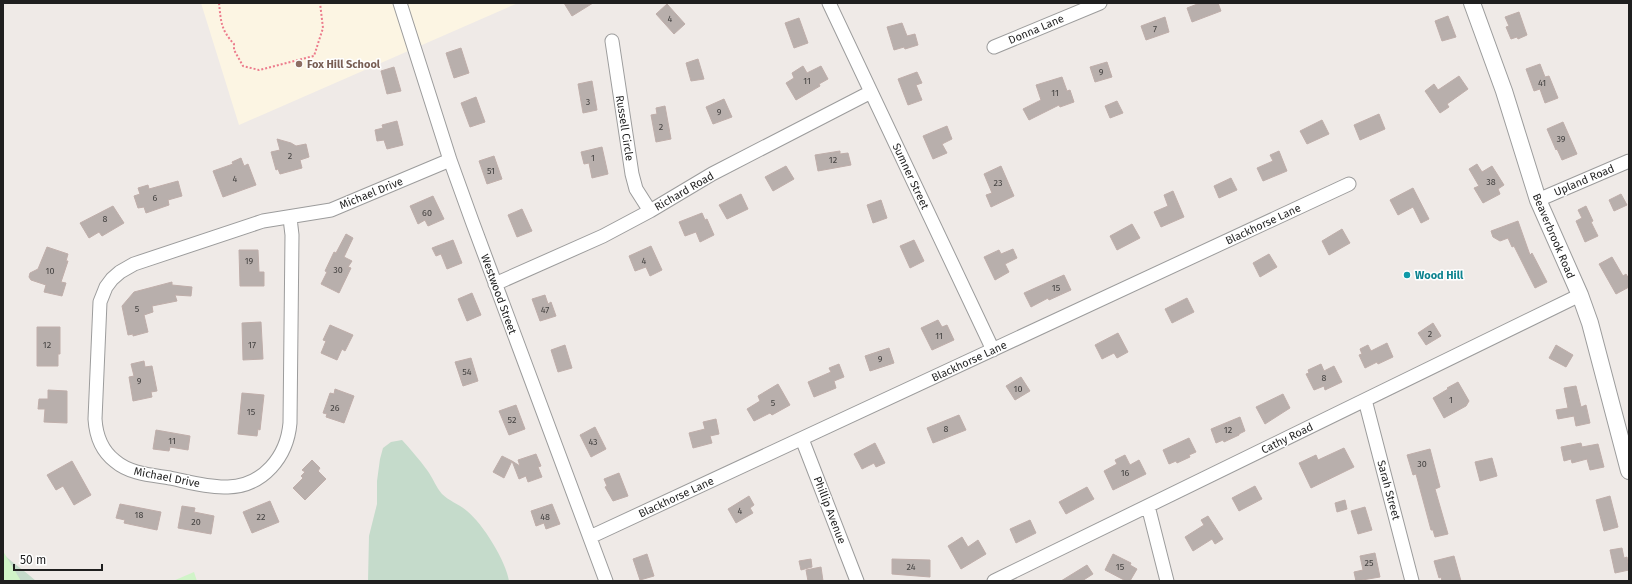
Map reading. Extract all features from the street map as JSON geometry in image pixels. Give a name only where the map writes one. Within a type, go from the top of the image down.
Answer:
[{"type":"street","name":"Westwood Street","points":[[400,3],[450,160],[606,581]]},
{"type":"street","name":"Sumner Street","points":[[828,3],[993,350]]},
{"type":"street","name":"Donna Lane","points":[[994,46],[1100,3]]},
{"type":"street","name":"Beaverbrook Road","points":[[1472,3],[1504,91],[1538,200],[1580,295],[1593,332],[1629,471]]},
{"type":"street","name":"Russell Circle","points":[[612,41],[632,174],[636,189],[650,211]]},
{"type":"street","name":"Richard Road","points":[[495,284],[593,241],[650,211],[712,174],[870,92]]},
{"type":"street","name":"Michael Drive","points":[[290,218],[292,235],[290,423],[286,446],[278,459],[269,470],[256,479],[243,485],[228,487],[212,486],[139,472],[127,469],[116,462],[100,443],[95,425],[99,308],[101,297],[109,283],[120,272],[134,264],[259,222],[290,218],[324,211],[345,204],[450,160]]},
{"type":"street","name":"Upland Road","points":[[1538,200],[1629,161]]},
{"type":"street","name":"Blackhorse Lane","points":[[590,538],[1349,184]]},
{"type":"street","name":"Cathy Road","points":[[994,581],[1580,295]]},
{"type":"street","name":"Sarah Street","points":[[1365,400],[1412,581]]},
{"type":"street","name":"Phillip Avenue","points":[[802,439],[857,581]]},
{"type":"street","points":[[1148,506],[1167,581]]},
{"type":"path","points":[[219,3],[221,27],[234,44],[234,50],[243,66],[259,70],[314,56],[323,28],[320,3]]},
{"type":"shaded area","name":"Fox Hill School","points":[[201,3],[518,3],[239,125]]},
{"type":"green space","points":[[402,440],[427,470],[442,494],[467,511],[487,534],[499,553],[509,581],[368,581],[369,536],[377,504],[377,481],[380,459],[383,448],[391,442]]},
{"type":"green space","points":[[3,551],[21,581],[3,581]]},
{"type":"green space","points":[[3,554],[28,574],[36,581],[3,581]]},
{"type":"green space","points":[[194,572],[197,581],[173,581]]},
{"type":"building","points":[[564,3],[593,3],[572,16]]},
{"type":"building","points":[[1200,3],[1218,3],[1221,11],[1192,22],[1187,8]]},
{"type":"building","points":[[667,4],[685,24],[674,34],[656,14]]},
{"type":"building","points":[[1519,12],[1527,35],[1518,39],[1517,37],[1511,39],[1506,27],[1509,26],[1505,17]]},
{"type":"building","points":[[1448,16],[1456,37],[1442,41],[1435,21]]},
{"type":"building","points":[[1165,17],[1169,32],[1146,40],[1141,26]]},
{"type":"building","points":[[799,18],[808,43],[794,48],[785,23]]},
{"type":"building","points":[[902,23],[907,36],[915,34],[918,45],[905,49],[904,47],[894,50],[887,27]]},
{"type":"building","points":[[461,48],[469,73],[454,78],[446,53]]},
{"type":"building","points":[[698,59],[704,79],[691,81],[686,63]]},
{"type":"building","points":[[1107,62],[1112,77],[1095,82],[1090,67]]},
{"type":"building","points":[[1540,64],[1545,77],[1549,76],[1558,98],[1545,103],[1540,89],[1534,91],[1526,69]]},
{"type":"building","points":[[803,66],[807,73],[821,66],[828,79],[819,84],[820,86],[796,100],[786,83],[794,78],[792,73]]},
{"type":"building","points":[[394,67],[401,91],[387,94],[381,71]]},
{"type":"building","points":[[917,72],[922,83],[916,85],[922,100],[908,105],[898,79]]},
{"type":"building","points":[[1459,76],[1468,89],[1447,104],[1449,107],[1440,113],[1425,91],[1434,84],[1438,90]]},
{"type":"building","points":[[1062,77],[1067,91],[1070,90],[1074,102],[1060,107],[1059,105],[1029,120],[1023,109],[1041,100],[1036,85]]},
{"type":"building","points":[[592,81],[597,110],[583,113],[578,84]]},
{"type":"building","points":[[476,97],[485,122],[470,127],[461,103]]},
{"type":"building","points":[[724,99],[732,117],[713,124],[706,107]]},
{"type":"building","points":[[1117,101],[1123,113],[1110,118],[1105,106]]},
{"type":"building","points":[[665,106],[671,139],[656,142],[651,115],[657,114],[656,108]]},
{"type":"building","points":[[1379,114],[1385,129],[1360,140],[1354,125]]},
{"type":"building","points":[[1322,120],[1329,134],[1307,144],[1300,131]]},
{"type":"building","points":[[397,121],[403,145],[387,149],[384,140],[377,141],[375,130],[383,128],[382,125]]},
{"type":"building","points":[[1563,122],[1577,154],[1562,160],[1547,129]]},
{"type":"building","points":[[947,126],[952,139],[942,144],[947,153],[933,159],[923,136]]},
{"type":"building","points":[[277,139],[296,146],[306,144],[309,157],[300,160],[302,168],[280,174],[278,169],[276,170],[271,152],[280,150]]},
{"type":"building","points":[[602,147],[608,174],[592,178],[589,163],[584,164],[581,152]]},
{"type":"building","points":[[840,151],[840,154],[848,153],[851,165],[818,171],[815,155]]},
{"type":"building","points":[[1279,151],[1287,171],[1263,181],[1257,168],[1273,161],[1270,155]]},
{"type":"building","points":[[494,156],[502,179],[487,184],[479,161]]},
{"type":"building","points":[[241,158],[244,166],[248,164],[256,185],[223,197],[213,171],[233,164],[232,162]]},
{"type":"building","points":[[1477,164],[1482,172],[1492,166],[1504,185],[1498,189],[1500,194],[1483,203],[1474,188],[1479,186],[1469,169]]},
{"type":"building","points":[[786,166],[794,179],[773,191],[765,177]]},
{"type":"building","points":[[1001,166],[1014,196],[991,207],[986,195],[992,193],[984,174]]},
{"type":"building","points":[[1231,178],[1237,190],[1219,198],[1214,186]]},
{"type":"building","points":[[178,181],[182,196],[168,200],[169,205],[146,213],[144,207],[138,208],[134,196],[140,194],[138,188],[148,185],[149,189]]},
{"type":"building","points":[[1413,188],[1429,219],[1421,223],[1413,207],[1398,215],[1390,200]]},
{"type":"building","points":[[1173,191],[1184,217],[1161,227],[1154,212],[1168,206],[1164,195]]},
{"type":"building","points":[[741,194],[748,209],[727,219],[719,205]]},
{"type":"building","points":[[1621,194],[1627,205],[1614,211],[1609,200]]},
{"type":"building","points":[[433,196],[444,219],[428,226],[425,220],[418,224],[410,206]]},
{"type":"building","points":[[881,200],[887,218],[873,223],[867,205]]},
{"type":"building","points":[[113,206],[124,223],[102,236],[99,232],[89,238],[80,223]]},
{"type":"building","points":[[1586,206],[1593,221],[1591,222],[1598,236],[1585,242],[1576,221],[1582,218],[1578,210]]},
{"type":"building","points":[[522,209],[532,231],[517,237],[508,215]]},
{"type":"building","points":[[702,213],[705,220],[707,219],[714,235],[700,242],[696,232],[685,236],[679,222]]},
{"type":"building","points":[[1518,221],[1530,255],[1532,253],[1547,282],[1535,288],[1514,246],[1512,247],[1508,238],[1500,241],[1493,237],[1491,231]]},
{"type":"building","points":[[1132,224],[1140,238],[1117,250],[1110,236]]},
{"type":"building","points":[[1342,229],[1350,243],[1329,255],[1322,241]]},
{"type":"building","points":[[346,234],[353,238],[344,257],[352,261],[348,267],[351,268],[339,293],[321,284],[334,252],[336,253]]},
{"type":"building","points":[[453,240],[462,263],[447,269],[441,254],[436,256],[432,248]]},
{"type":"building","points":[[914,240],[924,261],[910,268],[900,246]]},
{"type":"building","points":[[651,246],[662,270],[650,276],[646,267],[635,271],[629,256]]},
{"type":"building","points":[[47,247],[68,254],[66,261],[68,261],[61,282],[66,283],[62,296],[44,292],[46,285],[31,280],[29,277],[30,273],[38,269]]},
{"type":"building","points":[[1013,249],[1017,258],[1005,264],[1009,272],[995,280],[984,257],[999,250],[1001,254]]},
{"type":"building","points":[[239,250],[258,250],[259,272],[264,272],[264,286],[240,286]]},
{"type":"building","points":[[1269,254],[1277,267],[1260,277],[1253,263]]},
{"type":"building","points":[[1612,257],[1623,276],[1626,274],[1629,279],[1629,287],[1616,294],[1599,264]]},
{"type":"building","points":[[1064,275],[1071,290],[1049,300],[1048,298],[1031,307],[1024,293]]},
{"type":"building","points":[[172,282],[172,285],[192,287],[191,296],[175,295],[177,301],[152,306],[153,312],[144,315],[148,332],[133,336],[133,334],[128,335],[122,306],[134,292]]},
{"type":"building","points":[[472,293],[481,315],[467,321],[458,299]]},
{"type":"building","points":[[545,295],[548,304],[551,302],[556,316],[540,321],[532,299]]},
{"type":"building","points":[[1187,298],[1194,312],[1172,323],[1165,309]]},
{"type":"building","points":[[938,320],[942,327],[947,325],[954,340],[932,350],[921,328]]},
{"type":"building","points":[[261,322],[263,359],[243,360],[242,323]]},
{"type":"building","points":[[1433,323],[1441,336],[1426,345],[1418,333]]},
{"type":"building","points":[[330,325],[353,335],[345,351],[342,349],[337,360],[321,353],[326,341],[323,340]]},
{"type":"building","points":[[37,327],[60,327],[60,354],[58,354],[58,366],[37,366]]},
{"type":"building","points":[[1118,333],[1128,352],[1117,358],[1114,353],[1102,359],[1095,345]]},
{"type":"building","points":[[1387,343],[1393,357],[1365,368],[1359,355],[1362,354],[1360,349],[1368,345],[1371,351]]},
{"type":"building","points":[[565,345],[572,368],[558,372],[551,350]]},
{"type":"building","points":[[1556,345],[1573,355],[1566,367],[1549,358]]},
{"type":"building","points":[[889,348],[894,363],[870,371],[865,356]]},
{"type":"building","points":[[471,358],[478,381],[463,386],[455,362]]},
{"type":"building","points":[[144,361],[145,367],[152,366],[157,391],[151,392],[152,397],[133,401],[129,377],[134,376],[131,364]]},
{"type":"building","points":[[839,364],[844,377],[834,381],[836,388],[814,397],[808,382],[831,372],[829,368]]},
{"type":"building","points":[[1321,364],[1324,371],[1334,366],[1342,382],[1325,390],[1324,386],[1314,390],[1306,374],[1309,373],[1308,370]]},
{"type":"building","points":[[1021,377],[1030,391],[1015,400],[1006,386]]},
{"type":"building","points":[[1458,382],[1469,401],[1466,406],[1444,418],[1433,398]]},
{"type":"building","points":[[778,384],[790,405],[772,415],[770,413],[754,421],[747,409],[760,401],[758,396]]},
{"type":"building","points":[[1576,386],[1581,407],[1586,405],[1590,423],[1576,426],[1574,416],[1558,419],[1556,410],[1568,408],[1564,388]]},
{"type":"building","points":[[335,389],[354,396],[344,423],[326,417],[327,414],[323,413],[330,393],[334,394]]},
{"type":"building","points":[[48,390],[67,391],[67,423],[44,422],[45,409],[38,409],[39,399],[48,399]]},
{"type":"building","points":[[242,393],[264,395],[260,430],[258,429],[257,436],[238,434]]},
{"type":"building","points":[[1283,394],[1290,408],[1265,424],[1256,407]]},
{"type":"building","points":[[516,405],[525,429],[509,435],[499,411]]},
{"type":"building","points":[[959,415],[966,430],[933,443],[927,428]]},
{"type":"building","points":[[1240,417],[1245,431],[1224,442],[1223,440],[1216,443],[1211,429]]},
{"type":"building","points":[[716,419],[719,434],[710,436],[712,443],[693,448],[689,433],[705,429],[703,422]]},
{"type":"building","points":[[595,427],[606,449],[591,457],[580,435]]},
{"type":"building","points":[[156,430],[190,436],[188,450],[170,447],[169,451],[153,449]]},
{"type":"building","points":[[1189,438],[1196,452],[1189,455],[1190,457],[1177,463],[1176,461],[1169,464],[1163,450]]},
{"type":"building","points":[[875,443],[885,463],[876,467],[874,463],[862,469],[854,454]]},
{"type":"building","points":[[1581,443],[1582,447],[1598,444],[1604,467],[1590,470],[1587,459],[1572,463],[1571,459],[1564,461],[1561,447]]},
{"type":"building","points":[[1344,448],[1354,467],[1311,488],[1299,463],[1316,455],[1318,460]]},
{"type":"building","points":[[1430,449],[1440,487],[1435,489],[1448,534],[1435,537],[1433,530],[1431,530],[1416,474],[1413,475],[1407,455]]},
{"type":"building","points":[[536,454],[541,466],[538,467],[542,477],[528,482],[526,476],[519,479],[512,461],[520,466],[518,460]]},
{"type":"building","points":[[1125,455],[1130,465],[1139,460],[1146,474],[1113,490],[1104,471],[1117,464],[1115,460]]},
{"type":"building","points":[[502,456],[512,461],[504,478],[493,472]]},
{"type":"building","points":[[1492,458],[1497,476],[1480,481],[1475,462]]},
{"type":"building","points":[[312,460],[320,468],[318,471],[326,479],[305,500],[293,488],[303,478],[301,476],[305,472],[302,470]]},
{"type":"building","points":[[72,461],[91,495],[74,505],[63,486],[56,490],[47,475]]},
{"type":"building","points":[[619,473],[628,496],[613,501],[605,487],[607,486],[604,479]]},
{"type":"building","points":[[1255,486],[1262,499],[1239,511],[1232,498]]},
{"type":"building","points":[[1087,487],[1094,499],[1066,514],[1059,502]]},
{"type":"building","points":[[749,496],[754,505],[750,508],[753,513],[736,523],[728,509]]},
{"type":"building","points":[[1610,496],[1618,527],[1604,531],[1596,500]]},
{"type":"building","points":[[1345,500],[1347,509],[1337,512],[1335,503]]},
{"type":"building","points":[[270,501],[279,522],[252,533],[243,512]]},
{"type":"building","points":[[120,504],[161,512],[157,530],[124,523],[125,520],[116,518]]},
{"type":"building","points":[[552,504],[560,524],[546,529],[544,523],[536,526],[531,511]]},
{"type":"building","points":[[182,506],[195,508],[194,512],[214,516],[211,534],[178,528]]},
{"type":"building","points":[[1365,507],[1372,530],[1358,534],[1351,511]]},
{"type":"building","points":[[1208,516],[1223,539],[1215,544],[1212,539],[1193,551],[1185,537],[1204,525],[1201,520]]},
{"type":"building","points":[[1030,520],[1036,533],[1016,543],[1010,529]]},
{"type":"building","points":[[962,537],[968,547],[978,540],[986,554],[961,569],[948,546]]},
{"type":"building","points":[[1622,548],[1624,558],[1627,557],[1629,570],[1615,573],[1610,550]]},
{"type":"building","points":[[1375,553],[1380,577],[1356,581],[1354,572],[1363,570],[1360,556]]},
{"type":"building","points":[[647,554],[654,576],[640,580],[633,559]]},
{"type":"building","points":[[1113,554],[1131,563],[1130,565],[1137,569],[1130,581],[1126,581],[1105,570]]},
{"type":"building","points":[[1454,556],[1461,581],[1442,581],[1441,577],[1439,578],[1434,561]]},
{"type":"building","points":[[811,559],[812,567],[801,570],[799,561]]},
{"type":"building","points":[[892,559],[930,560],[930,577],[892,574]]},
{"type":"building","points":[[1087,565],[1093,574],[1082,581],[1061,581]]},
{"type":"building","points":[[821,567],[823,581],[808,581],[806,570]]},
{"type":"place","name":"Fox Hill School","points":[[299,64]]},
{"type":"place","name":"Wood Hill","points":[[1407,275]]}]
